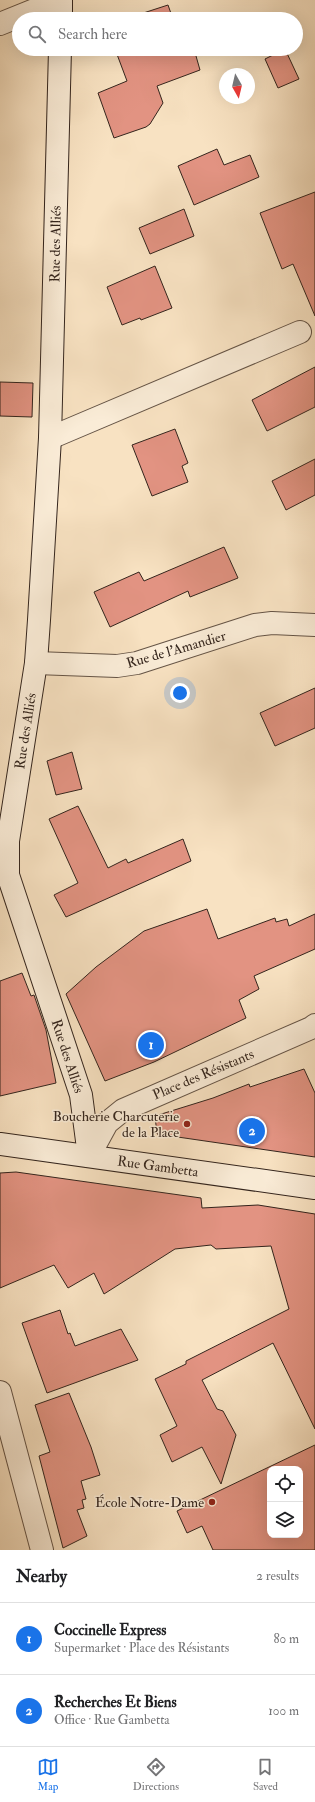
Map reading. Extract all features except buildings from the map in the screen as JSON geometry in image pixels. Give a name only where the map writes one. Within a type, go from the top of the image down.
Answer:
[{"type":"street","points":[[30,12],[60,0],[61,12]]},
{"type":"street","points":[[0,24],[12,19]]},
{"type":"street","name":"Rue des Alliés","points":[[60,56],[50,438],[36,663],[8,840],[8,875],[81,1095],[89,1156]]},
{"type":"street","points":[[50,438],[300,332]]},
{"type":"street","name":"Rue de l'Amandier","points":[[36,663],[117,666],[137,663],[255,625],[272,623],[315,625]]},
{"type":"street","name":"Place des Résistants","points":[[89,1156],[107,1124],[123,1110],[311,1028],[315,1024]]},
{"type":"street","name":"Rue Gambetta","points":[[0,1144],[315,1188]]},
{"type":"street","points":[[0,1392],[7,1452],[42,1550]]},
{"type":"place","name":"Coccinelle Express","points":[[151,1045]]},
{"type":"place","name":"Boucherie Charcuterie de la Place","points":[[187,1124]]},
{"type":"place","name":"Recherches Et Biens","points":[[252,1131]]},
{"type":"place","name":"École Notre-Dame","points":[[212,1502]]}]
